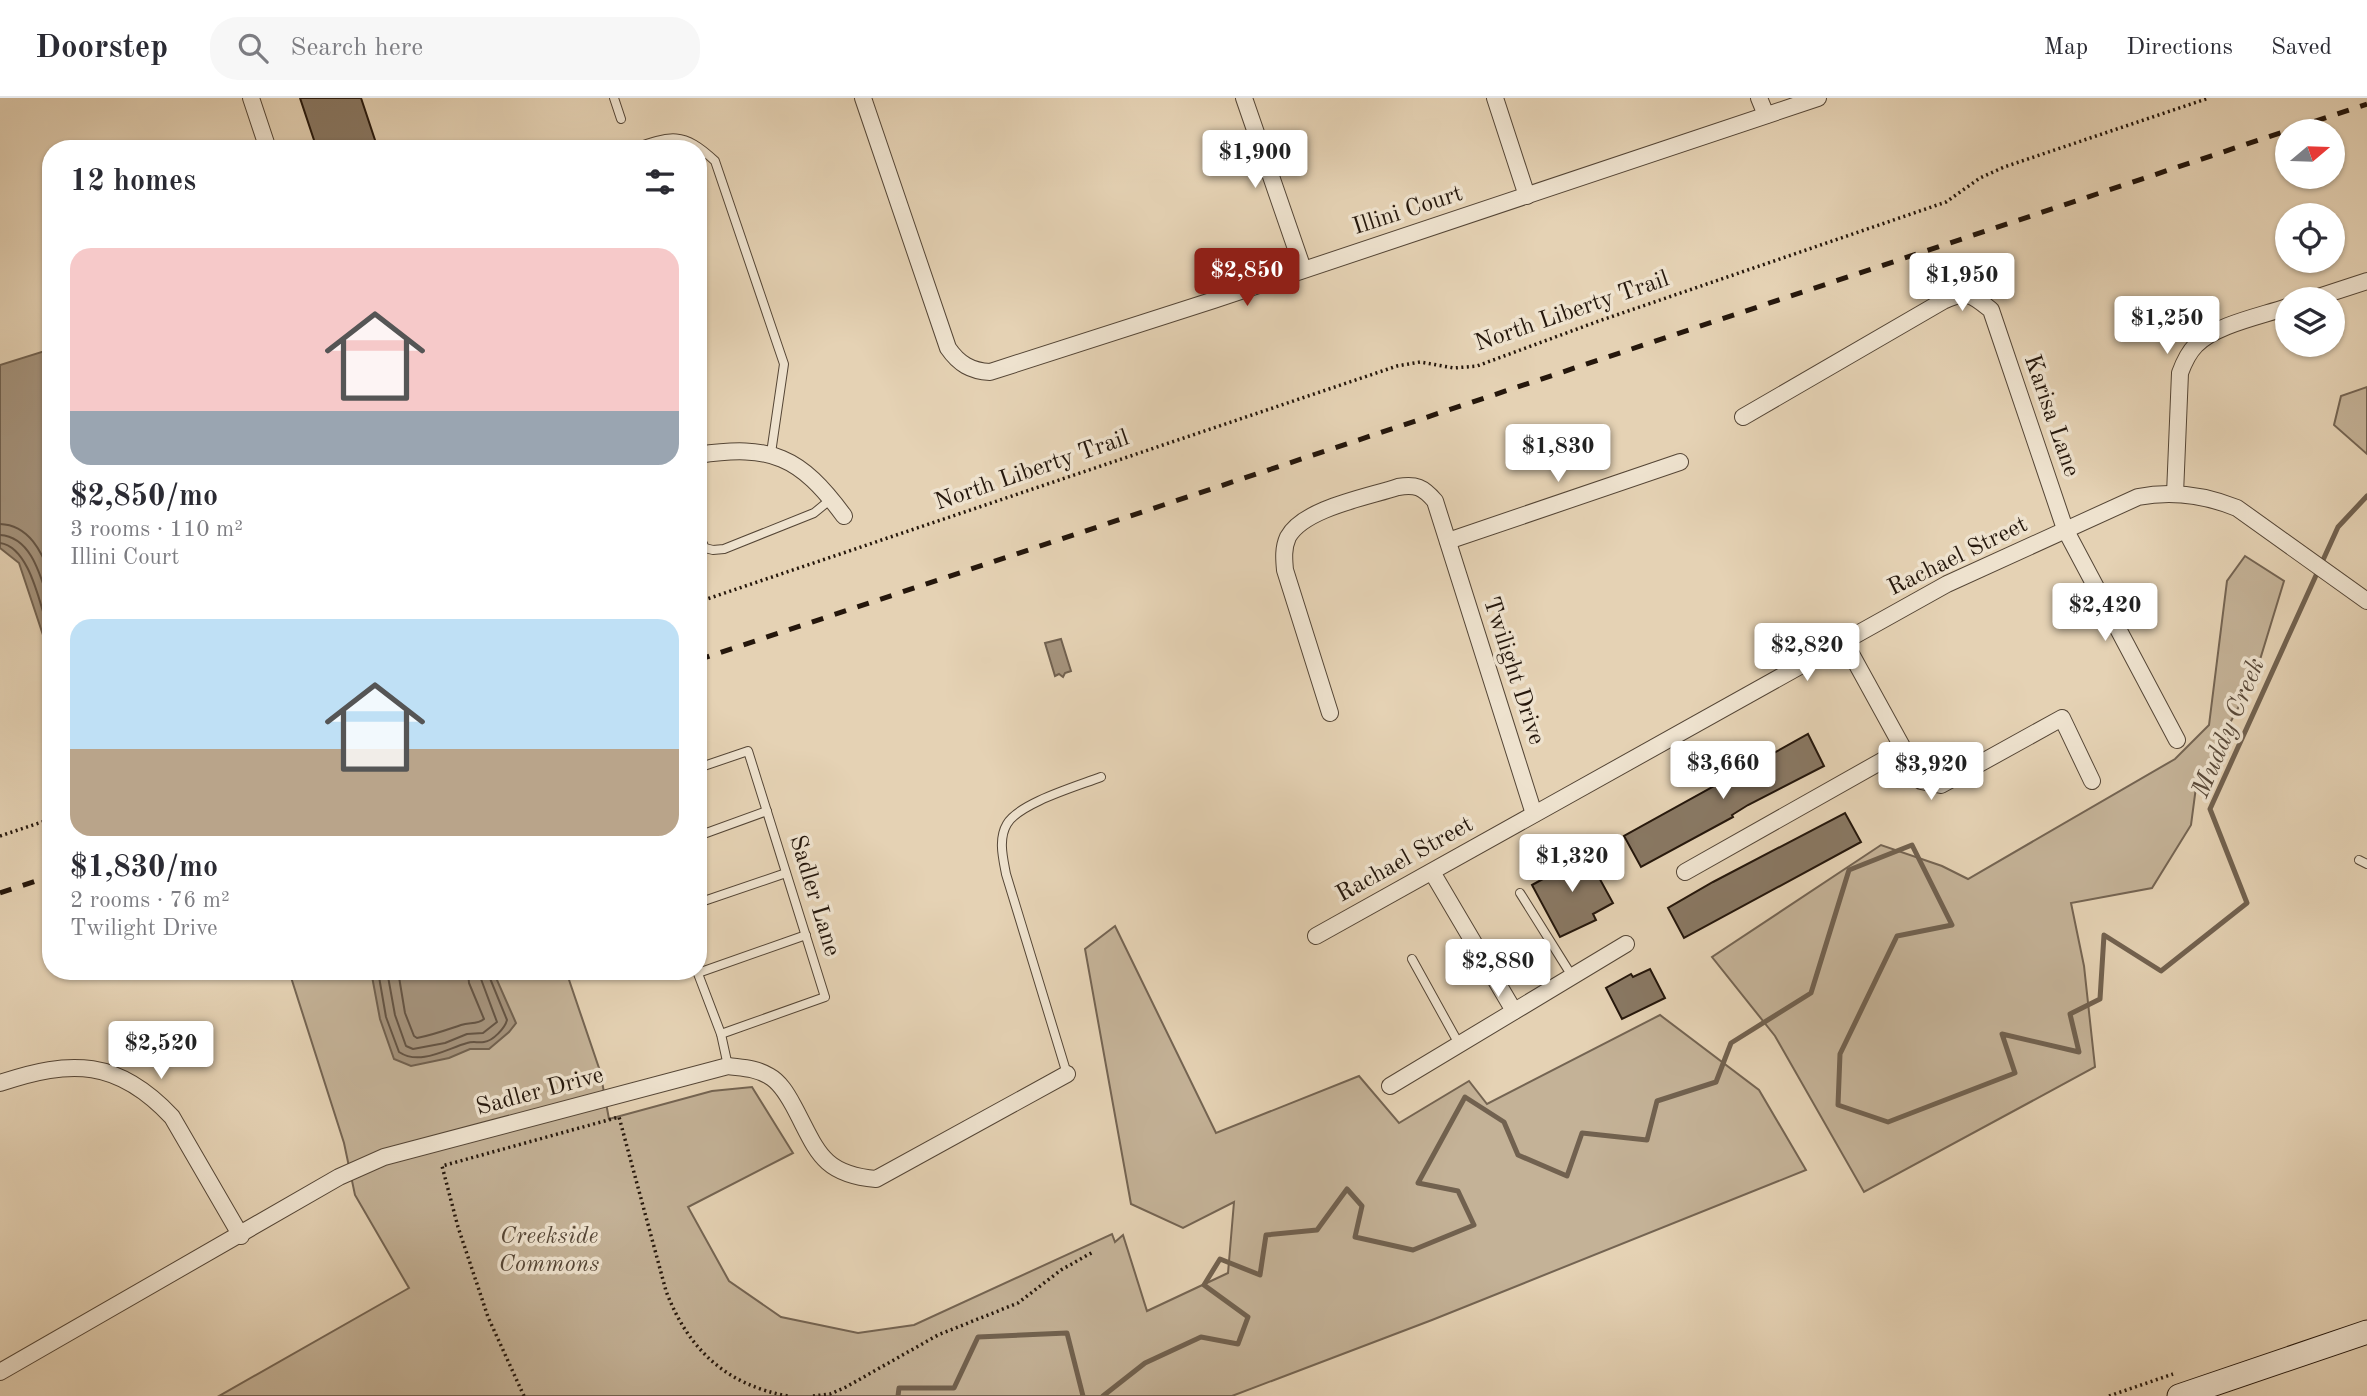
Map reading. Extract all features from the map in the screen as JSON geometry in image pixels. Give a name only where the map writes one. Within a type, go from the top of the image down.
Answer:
[{"type":"street","points":[[251,98],[265,140]]},
{"type":"street","name":"Illini Court","points":[[863,98],[947,348],[956,359],[971,369],[990,372],[1818,98]]},
{"type":"street","points":[[1244,98],[1303,269]]},
{"type":"street","points":[[1495,98],[1527,196]]},
{"type":"street","points":[[1759,98],[1766,115]]},
{"type":"street","points":[[2345,288],[2367,281]]},
{"type":"street","name":"Karisa Lane","points":[[1743,417],[1943,301],[1960,293],[1976,298],[1992,310],[2065,529],[2177,740]]},
{"type":"street","points":[[2175,494],[2180,373],[2187,356],[2197,343],[2215,332],[2275,311]]},
{"type":"street","points":[[707,454],[730,450],[771,453],[809,474],[832,498],[844,516]]},
{"type":"street","points":[[1448,541],[1680,461]]},
{"type":"street","name":"Twilight Drive","points":[[1330,713],[1285,570],[1284,553],[1288,537],[1299,524],[1313,514],[1398,487],[1412,484],[1424,488],[1435,501],[1534,814]]},
{"type":"street","name":"Rachael Street","points":[[1317,936],[1947,584],[2138,497],[2158,493],[2175,494],[2215,499],[2237,508],[2364,599]]},
{"type":"street","points":[[1844,641],[1921,781],[1941,785],[2062,718],[2092,781]]},
{"type":"street","points":[[1685,872],[1903,749]]},
{"type":"street","points":[[1432,872],[1514,1011]]},
{"type":"street","points":[[1390,1086],[1626,944]]},
{"type":"street","name":"Sadler Drive","points":[[0,1372],[241,1236],[339,1177],[384,1157],[728,1066],[754,1069],[772,1077],[786,1092],[821,1156],[834,1168],[853,1177],[876,1179],[1067,1074]]},
{"type":"street","points":[[0,1083],[43,1070],[68,1067],[91,1069],[136,1085],[172,1117],[241,1236]]},
{"type":"street","points":[[2179,1396],[2367,1332]]},
{"type":"lane","points":[[614,98],[621,119]]},
{"type":"lane","points":[[658,140],[685,140]]},
{"type":"lane","points":[[707,154],[715,162],[784,364],[771,453]]},
{"type":"lane","points":[[707,549],[713,551],[724,549],[814,513],[832,498]]},
{"type":"lane","name":"Sadler Lane","points":[[707,765],[748,751],[825,997],[721,1034]]},
{"type":"lane","points":[[1067,1074],[1006,874],[1002,838],[1006,825],[1016,813],[1101,777]]},
{"type":"lane","points":[[707,833],[767,811]]},
{"type":"lane","points":[[707,900],[786,873]]},
{"type":"lane","points":[[1520,893],[1572,976]]},
{"type":"lane","points":[[707,969],[806,935]]},
{"type":"lane","points":[[1412,958],[1459,1044]]},
{"type":"lane","points":[[701,980],[721,1034],[728,1066]]},
{"type":"path","name":"North Liberty Trail","points":[[707,599],[1396,366],[1420,362],[1454,368],[1477,366],[1596,322],[1946,202],[1980,178],[2004,167],[2209,98]]},
{"type":"path","points":[[0,836],[42,822]]},
{"type":"path","points":[[524,1396],[488,1317],[458,1227],[442,1166],[619,1117],[675,1315],[691,1340],[725,1372],[768,1392],[788,1396]]},
{"type":"path","points":[[813,1396],[830,1394],[846,1387],[938,1335],[1018,1303],[1061,1270],[1093,1252]]},
{"type":"green space","points":[[2367,387],[2367,454],[2334,425],[2341,396]]},
{"type":"green space","points":[[2245,556],[2284,581],[2255,676],[2196,787],[2191,825],[2152,888],[2071,903],[2084,966],[2095,1067],[1864,1192],[1775,1036],[1712,957],[1881,845],[1942,866],[1968,879],[2175,759],[2209,725],[2227,581]]},
{"type":"green space","name":"Creekside Commons","points":[[1115,926],[1216,1133],[1359,1076],[1399,1123],[1469,1081],[1487,1104],[1660,1015],[1759,1090],[1806,1170],[1432,1320],[1232,1396],[219,1396],[409,1288],[355,1195],[344,1143],[292,980],[569,980],[600,1071],[609,1119],[712,1091],[752,1087],[793,1153],[688,1207],[729,1281],[781,1317],[858,1333],[914,1325],[1112,1234],[1115,1242],[1123,1235],[1147,1311],[1228,1273],[1234,1202],[1183,1228],[1131,1204],[1085,949]]},
{"type":"water","points":[[42,352],[42,632],[19,563],[0,548],[0,365]]},
{"type":"water","points":[[1061,639],[1071,671],[1063,677],[1059,674],[1055,676],[1045,643]]},
{"type":"water","points":[[373,980],[497,980],[516,1023],[489,1049],[470,1049],[449,1058],[411,1066],[394,1059],[380,1019]]},
{"type":"building","points":[[300,98],[361,98],[375,140],[314,140]]},
{"type":"building","points":[[1808,734],[1824,766],[1748,805],[1732,815],[1733,817],[1641,867],[1624,836]]},
{"type":"building","points":[[1845,813],[1861,842],[1684,938],[1668,908]]},
{"type":"building","points":[[1585,852],[1613,903],[1593,914],[1596,920],[1560,937],[1532,885],[1552,874],[1549,868]]},
{"type":"building","points":[[1650,969],[1665,998],[1622,1019],[1606,988],[1631,974],[1633,977]]},
{"type":"waterway","name":"Muddy Creek","points":[[1103,1396],[1145,1363],[1201,1337],[1238,1344],[1248,1317],[1204,1285],[1220,1259],[1260,1275],[1266,1235],[1317,1230],[1347,1189],[1362,1206],[1355,1237],[1413,1250],[1474,1225],[1458,1191],[1418,1183],[1465,1097],[1504,1122],[1518,1155],[1567,1176],[1582,1133],[1647,1140],[1657,1101],[1716,1082],[1731,1043],[1811,993],[1849,870],[1912,845],[1952,925],[1897,936],[1840,1054],[1838,1105],[1888,1122],[2015,1073],[2002,1034],[2079,1052],[2070,1014],[2100,999],[2104,935],[2161,971],[2247,903],[2210,809],[2338,527],[2367,496]]},
{"type":"waterway","name":"Muddy Creek","points":[[898,1396],[899,1388],[954,1388],[978,1337],[1067,1333],[1083,1396]]},
{"type":"railway","points":[[707,657],[2367,104]]},
{"type":"railway","points":[[0,893],[42,879]]}]
